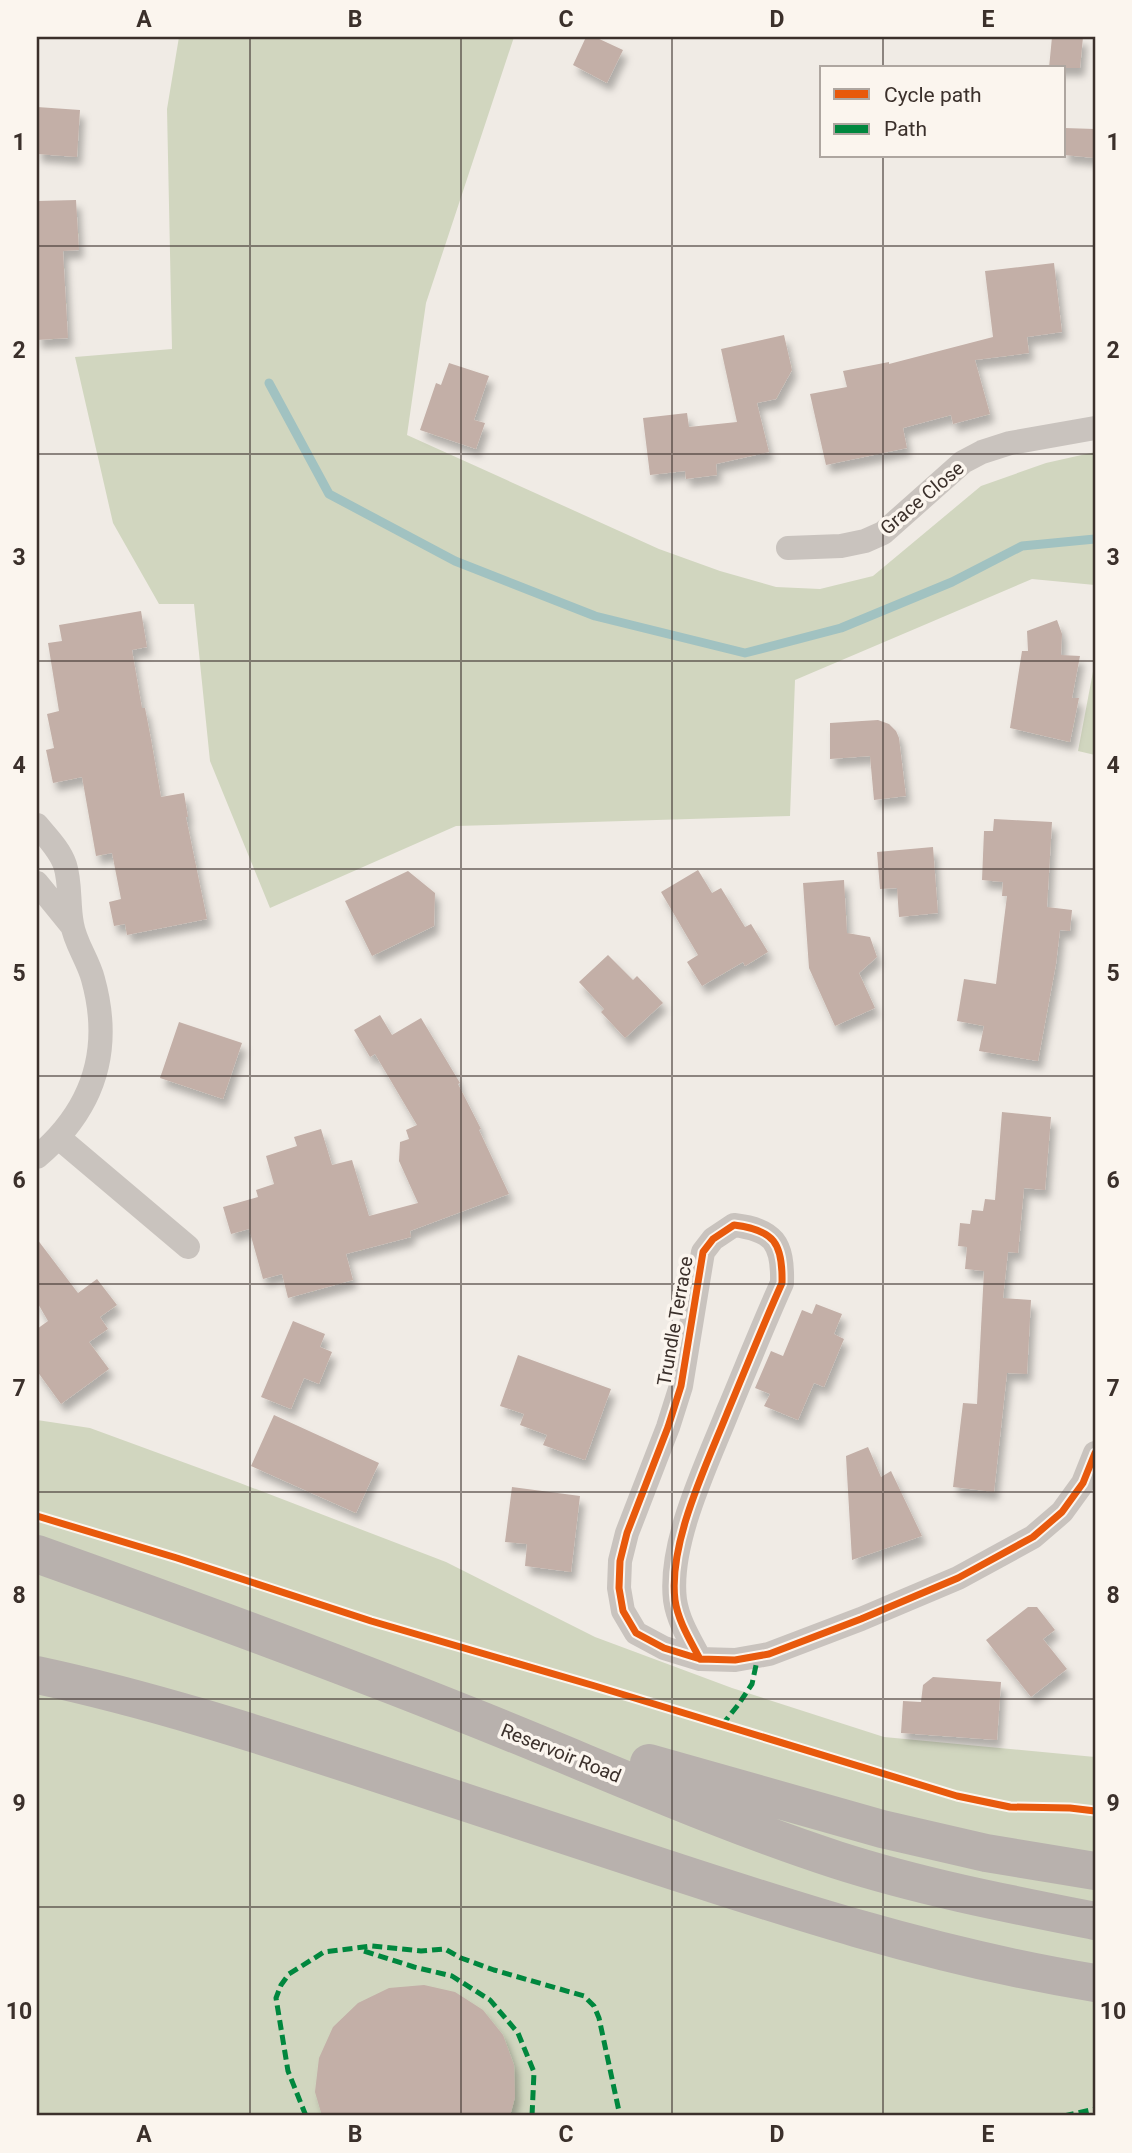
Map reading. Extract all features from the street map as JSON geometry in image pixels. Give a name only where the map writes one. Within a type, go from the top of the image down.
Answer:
[{"type":"main road","name":"Reservoir Road","points":[[37,1554],[209,1615],[838,1860],[919,1882],[1095,1921]]},
{"type":"main road","points":[[37,1675],[149,1701],[234,1726],[677,1872],[875,1934],[997,1965],[1095,1983]]},
{"type":"main road","points":[[464,1713],[603,1748],[679,1773],[882,1829],[986,1853],[1095,1871]]},
{"type":"street","name":"Grace Close","points":[[788,548],[841,547],[865,541],[883,533],[954,470],[982,452],[1010,443],[1095,429]]},
{"type":"street","points":[[37,825],[64,863],[72,926],[92,975],[100,1006],[96,1068],[88,1095],[59,1138],[37,1157]]},
{"type":"street","points":[[37,883],[72,926]]},
{"type":"street","points":[[59,1138],[188,1247]]},
{"type":"street","name":"Trundle Terrace","points":[[700,1659],[684,1630],[675,1601],[674,1568],[680,1539],[709,1458],[782,1283],[782,1262],[775,1241],[756,1228],[734,1225],[713,1239],[703,1252],[681,1385],[668,1427],[627,1533],[620,1561],[619,1588],[624,1611],[636,1633],[664,1648],[700,1659],[735,1660],[769,1654],[861,1619],[958,1578],[1032,1537],[1062,1512],[1083,1483],[1095,1453]]},
{"type":"green space","points":[[179,37],[514,37],[426,303],[407,435],[659,549],[776,587],[820,589],[873,576],[981,486],[1046,463],[1095,452],[1095,585],[1032,579],[795,680],[790,816],[456,826],[270,908],[210,761],[194,604],[159,604],[113,523],[75,357],[172,349],[167,109]]},
{"type":"green space","points":[[1095,661],[1095,755],[1078,751]]},
{"type":"green space","points":[[37,1420],[90,1428],[240,1483],[446,1562],[595,1637],[732,1688],[884,1737],[1095,1757],[1095,2116],[37,2116]]},
{"type":"building","points":[[586,37],[595,37],[623,50],[607,83],[573,65]]},
{"type":"building","points":[[1052,37],[1083,37],[1080,68],[1049,66]]},
{"type":"building","points":[[37,107],[80,110],[77,157],[37,154]]},
{"type":"building","points":[[1066,128],[1095,129],[1095,158],[1066,155]]},
{"type":"building","points":[[76,200],[79,250],[63,251],[68,338],[37,340],[37,201]]},
{"type":"building","points":[[1054,263],[1062,332],[1027,337],[1029,353],[975,360],[990,414],[953,424],[951,415],[903,428],[907,448],[826,465],[810,394],[847,387],[843,371],[889,364],[993,337],[985,271]]},
{"type":"building","points":[[784,335],[792,370],[776,399],[757,403],[769,452],[716,464],[717,475],[686,479],[685,471],[650,475],[643,418],[687,413],[689,427],[737,422],[721,349]]},
{"type":"building","points":[[449,363],[489,376],[474,420],[485,423],[476,449],[420,430],[436,383],[441,385]]},
{"type":"building","points":[[141,611],[147,647],[132,650],[161,797],[184,793],[186,817],[207,919],[127,935],[125,924],[114,926],[109,902],[121,899],[112,853],[96,856],[82,777],[53,783],[46,750],[54,748],[47,714],[59,711],[48,643],[62,641],[59,625]]},
{"type":"building","points":[[1057,620],[1062,634],[1061,655],[1080,656],[1072,698],[1079,698],[1070,742],[1010,728],[1022,651],[1028,651],[1027,631]]},
{"type":"building","points":[[878,720],[889,724],[899,738],[906,796],[874,800],[870,756],[830,759],[830,723]]},
{"type":"building","points":[[994,819],[1052,822],[1047,907],[1072,910],[1070,931],[1060,930],[1038,1061],[979,1051],[984,1026],[957,1021],[964,979],[996,984],[1007,896],[1002,896],[1003,882],[982,880],[984,831],[993,831]]},
{"type":"building","points":[[933,847],[938,913],[899,917],[897,888],[880,889],[877,852]]},
{"type":"building","points":[[698,870],[712,893],[721,888],[745,927],[751,924],[768,952],[745,966],[743,962],[702,986],[687,962],[698,955],[661,892]]},
{"type":"building","points":[[408,871],[435,893],[434,926],[372,956],[345,901]]},
{"type":"building","points":[[844,880],[847,933],[870,937],[877,957],[859,973],[875,1008],[835,1026],[809,968],[803,883]]},
{"type":"building","points":[[608,955],[633,980],[637,976],[663,1003],[625,1038],[601,1012],[604,1009],[579,982]]},
{"type":"building","points":[[380,1015],[392,1035],[421,1018],[460,1083],[458,1084],[509,1194],[410,1231],[411,1237],[346,1254],[353,1280],[288,1298],[282,1274],[263,1279],[249,1229],[231,1234],[223,1207],[258,1197],[256,1190],[274,1184],[266,1156],[297,1146],[294,1137],[321,1129],[332,1165],[352,1160],[369,1216],[418,1203],[399,1161],[400,1142],[409,1139],[406,1130],[417,1125],[375,1054],[370,1057],[354,1030]]},
{"type":"building","points":[[179,1022],[242,1043],[223,1099],[160,1078]]},
{"type":"building","points":[[1002,1112],[1051,1117],[1045,1190],[1024,1188],[1018,1253],[1008,1252],[1003,1298],[1031,1300],[1027,1374],[1007,1373],[994,1492],[953,1487],[963,1403],[977,1404],[984,1271],[965,1269],[967,1247],[958,1246],[960,1223],[970,1224],[972,1210],[983,1211],[985,1199],[995,1200]]},
{"type":"building","points":[[37,1239],[78,1293],[97,1279],[117,1305],[100,1317],[108,1329],[89,1342],[109,1369],[61,1404],[37,1371],[37,1329],[48,1321],[37,1302]]},
{"type":"building","points":[[816,1304],[842,1314],[834,1334],[844,1339],[824,1387],[814,1383],[798,1420],[764,1406],[770,1394],[755,1388],[771,1351],[783,1356],[802,1310],[812,1314]]},
{"type":"building","points":[[293,1321],[325,1334],[320,1347],[332,1352],[319,1384],[304,1378],[291,1409],[261,1397]]},
{"type":"building","points":[[518,1355],[611,1389],[585,1460],[543,1445],[547,1435],[520,1425],[524,1414],[500,1406]]},
{"type":"building","points":[[274,1415],[379,1463],[356,1513],[251,1466]]},
{"type":"building","points":[[868,1447],[881,1477],[891,1471],[922,1536],[852,1560],[846,1456]]},
{"type":"building","points":[[512,1487],[580,1496],[571,1572],[525,1566],[527,1544],[505,1542]]},
{"type":"building","points":[[1028,1607],[1037,1607],[1055,1630],[1043,1639],[1067,1669],[1031,1697],[986,1640]]},
{"type":"building","points":[[933,1677],[1001,1682],[997,1740],[901,1733],[903,1701],[921,1702],[923,1685]]},
{"type":"building","points":[[424,1985],[455,1992],[483,2010],[503,2035],[514,2065],[515,2097],[510,2116],[322,2116],[315,2092],[319,2058],[333,2027],[358,2003],[389,1988]]},
{"type":"waterway","points":[[269,383],[329,494],[455,561],[595,616],[745,653],[841,628],[952,582],[1022,546],[1095,539]]},
{"type":"marked path","points":[[722,1725],[752,1684],[758,1656]]},
{"type":"marked path","points":[[306,2116],[288,2071],[276,1998],[281,1985],[289,1974],[324,1952],[372,1946],[421,1951],[445,1949],[494,1970],[584,1996],[594,2006],[599,2018],[620,2116]]},
{"type":"marked path","points":[[364,1951],[452,1976],[490,2000],[518,2033],[534,2072],[532,2116]]},
{"type":"marked path","points":[[1064,2116],[1095,2109]]},
{"type":"cycle path","points":[[700,1659],[685,1630],[675,1600],[677,1554],[700,1479],[782,1283],[781,1258],[773,1241],[759,1231],[734,1225],[713,1239],[703,1252],[681,1386],[627,1533],[620,1561],[619,1588],[623,1611],[636,1633],[664,1648],[700,1659],[735,1660],[769,1654],[861,1619],[958,1578],[1033,1537],[1062,1512],[1083,1483],[1095,1453]]},
{"type":"cycle path","points":[[37,1516],[371,1621],[957,1796],[1010,1807],[1095,1811]]}]
